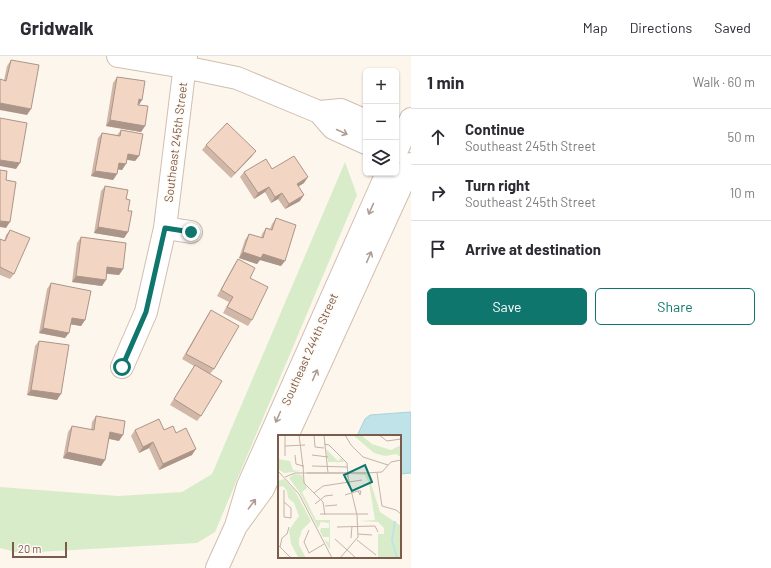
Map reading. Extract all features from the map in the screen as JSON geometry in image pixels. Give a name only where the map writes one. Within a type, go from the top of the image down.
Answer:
[{"type":"street","points":[[118,56],[185,61],[237,78],[319,112],[333,128],[363,142]]},
{"type":"street","name":"Southeast 245th Street","points":[[122,367],[146,312],[165,228],[185,61]]},
{"type":"street","points":[[319,112],[341,110],[363,120]]},
{"type":"street","points":[[399,149],[411,119]]},
{"type":"street","name":"Southeast 244th Street","points":[[287,435],[411,164]]},
{"type":"street","name":"Southeast 244th Street","points":[[217,568],[236,526],[248,486],[386,176]]},
{"type":"street","points":[[165,228],[191,232]]},
{"type":"street","name":"Southeast 244th Street","points":[[236,526],[263,489],[278,456]]},
{"type":"green space","points":[[345,162],[357,195],[215,532],[197,543],[19,553],[0,548],[0,487],[118,496],[182,492],[212,474]]},
{"type":"water","points":[[411,412],[411,473],[401,474],[401,435],[357,435],[365,419],[370,415]]},
{"type":"building","points":[[11,60],[39,65],[31,109],[0,103],[0,79],[6,81]]},
{"type":"building","points":[[117,77],[145,81],[142,100],[139,99],[138,105],[148,106],[145,126],[110,120]]},
{"type":"building","points":[[0,118],[27,123],[20,163],[0,160]]},
{"type":"building","points":[[227,123],[256,151],[235,173],[206,145]]},
{"type":"building","points":[[121,130],[143,134],[139,156],[128,154],[126,164],[119,163],[117,174],[95,171],[102,133],[120,136]]},
{"type":"building","points":[[294,156],[308,177],[297,184],[304,195],[289,204],[282,193],[275,197],[269,187],[258,193],[244,172],[266,159],[272,169]]},
{"type":"building","points":[[0,170],[7,171],[6,180],[16,182],[10,222],[0,221]]},
{"type":"building","points":[[105,186],[128,190],[126,199],[130,200],[128,211],[132,211],[128,232],[98,227]]},
{"type":"building","points":[[276,218],[296,225],[285,261],[263,254],[261,258],[243,252],[249,234],[263,238],[266,228],[272,230]]},
{"type":"building","points":[[10,230],[30,238],[14,274],[0,267],[0,239],[5,241]]},
{"type":"building","points":[[81,237],[126,243],[123,269],[107,267],[106,280],[76,276]]},
{"type":"building","points":[[238,259],[255,268],[250,278],[268,287],[252,320],[227,307],[233,297],[221,290]]},
{"type":"building","points":[[51,283],[91,291],[85,320],[72,318],[69,333],[43,328]]},
{"type":"building","points":[[211,310],[239,326],[214,369],[186,354]]},
{"type":"building","points":[[39,341],[69,345],[61,394],[31,390]]},
{"type":"building","points":[[195,365],[222,381],[201,416],[174,399]]},
{"type":"building","points":[[96,416],[125,421],[123,435],[110,432],[105,460],[67,452],[72,426],[94,430]]},
{"type":"building","points":[[159,419],[164,430],[173,426],[176,433],[186,428],[196,449],[163,464],[153,442],[143,447],[135,430]]},
{"type":"route","points":[[122,367],[146,312],[165,228],[191,232]]}]
